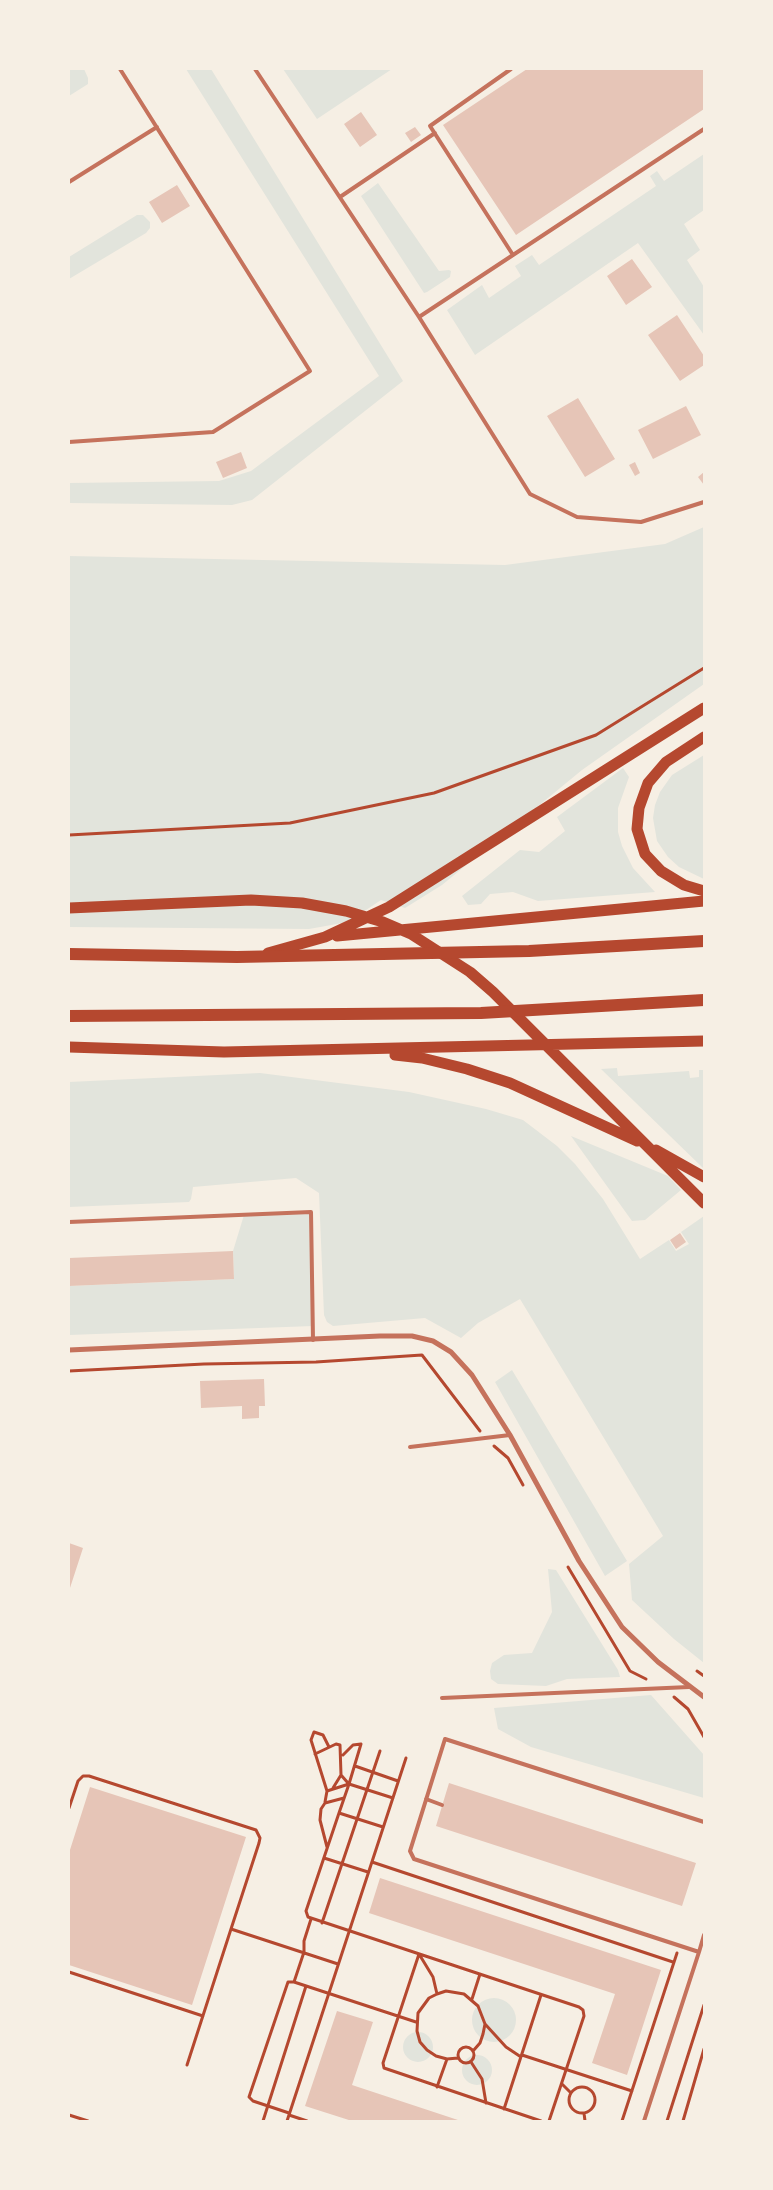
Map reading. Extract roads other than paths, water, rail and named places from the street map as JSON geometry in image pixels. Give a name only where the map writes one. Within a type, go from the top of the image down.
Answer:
[{"type":"highway","points":[[69,954],[238,957],[529,951],[704,941]]},
{"type":"highway","points":[[69,1016],[481,1013],[704,1000]]},
{"type":"main road","points":[[238,957],[277,951],[325,937],[389,907],[704,708]]},
{"type":"main road","points":[[704,737],[666,762],[648,783],[639,808],[637,830],[645,854],[661,871],[684,885],[704,891]]},
{"type":"main road","points":[[69,908],[251,900],[302,903],[346,911],[383,922],[411,934],[470,972],[493,992],[704,1203]]},
{"type":"main road","points":[[325,937],[704,901]]},
{"type":"main road","points":[[69,1046],[224,1052],[350,1051],[704,1041]]},
{"type":"main road","points":[[350,1051],[422,1058],[467,1069],[510,1083],[639,1141],[704,1177]]},
{"type":"street","points":[[69,1350],[412,1336],[433,1341],[451,1352],[464,1365],[510,1435],[579,1561],[622,1627],[658,1662],[704,1697]]},
{"type":"lane","points":[[69,442],[214,432],[310,371],[120,69]]},
{"type":"lane","points":[[255,69],[419,317],[530,494],[577,517],[641,522],[704,502]]},
{"type":"lane","points":[[511,69],[430,126],[513,255]]},
{"type":"lane","points":[[69,182],[157,127]]},
{"type":"lane","points":[[419,317],[704,129]]},
{"type":"lane","points":[[340,197],[435,133]]},
{"type":"lane","points":[[69,1222],[311,1212],[313,1340]]},
{"type":"lane","points":[[410,1447],[510,1435]]},
{"type":"lane","points":[[442,1698],[689,1687]]},
{"type":"lane","points":[[699,1952],[414,1859],[410,1851],[445,1739],[704,1822]]},
{"type":"lane","points":[[426,1799],[442,1805]]},
{"type":"lane","points":[[644,2121],[704,1935]]}]
